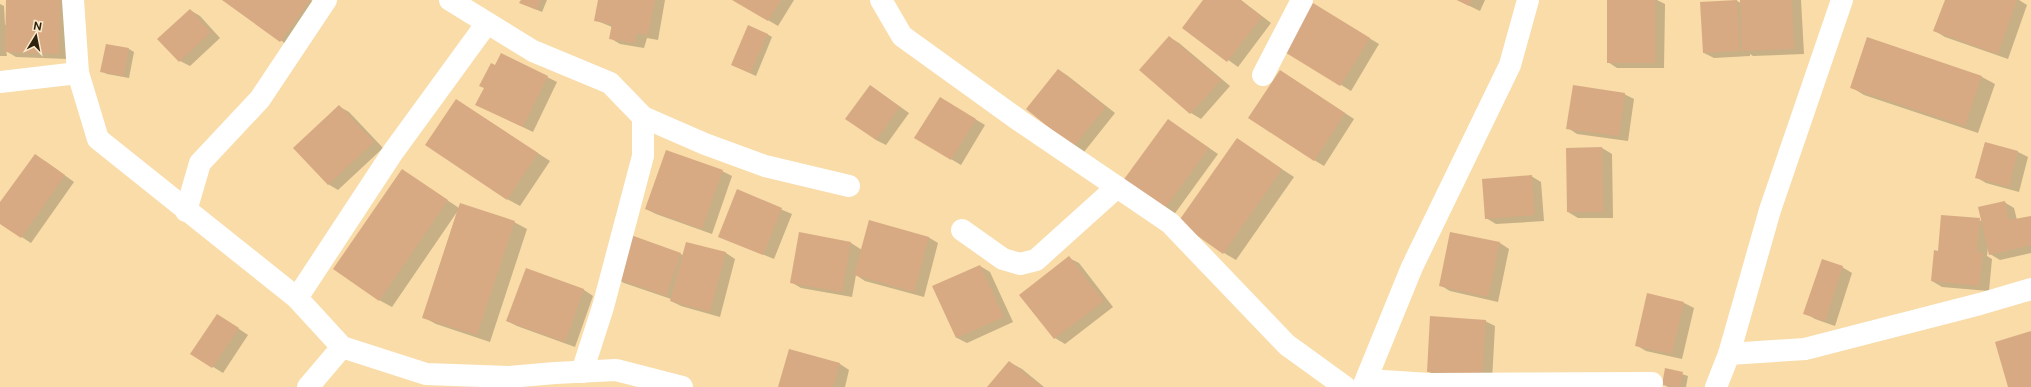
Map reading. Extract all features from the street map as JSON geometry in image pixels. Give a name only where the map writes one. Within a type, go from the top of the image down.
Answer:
[{"type":"street","points":[[73,0],[78,73],[98,139],[186,211],[297,298],[342,347],[426,374],[509,377],[616,370],[682,387]]},
{"type":"street","points":[[186,211],[200,163],[260,99],[326,0]]},
{"type":"street","points":[[450,0],[533,51],[610,83],[643,116],[705,144],[765,166],[849,186]]},
{"type":"street","points":[[881,0],[902,36],[1020,121],[1170,223],[1287,345],[1345,387]]},
{"type":"street","points":[[1263,75],[1302,0]]},
{"type":"street","points":[[1528,0],[1510,65],[1412,267],[1365,384],[1652,383]]},
{"type":"street","points":[[1716,387],[1729,354],[1770,210],[1842,0]]},
{"type":"street","points":[[297,298],[393,152],[487,23]]},
{"type":"street","points":[[0,82],[78,73]]},
{"type":"street","points":[[582,372],[603,307],[643,156],[643,116]]},
{"type":"street","points":[[962,230],[1003,259],[1020,264],[1036,260],[1117,187]]},
{"type":"street","points":[[1729,354],[1805,349],[1980,304],[2031,289]]},
{"type":"street","points":[[308,387],[342,347]]},
{"type":"building","points":[[6,0],[60,0],[59,54],[5,52]]},
{"type":"building","points":[[222,0],[310,0],[280,42]]},
{"type":"building","points":[[521,0],[541,0],[537,10],[519,3]]},
{"type":"building","points":[[598,0],[655,0],[648,35],[637,33],[634,43],[609,39],[612,24],[594,21]]},
{"type":"building","points":[[732,0],[781,0],[768,21]]},
{"type":"building","points":[[1203,0],[1240,0],[1262,17],[1227,62],[1182,28]]},
{"type":"building","points":[[1457,0],[1472,0],[1469,6]]},
{"type":"building","points":[[1607,0],[1655,0],[1655,63],[1607,63]]},
{"type":"building","points":[[1737,0],[1740,51],[1703,53],[1700,2]]},
{"type":"building","points":[[1740,0],[1792,0],[1794,49],[1742,51]]},
{"type":"building","points":[[1945,0],[2017,0],[1998,54],[1933,31]]},
{"type":"building","points":[[1313,3],[1370,38],[1340,86],[1283,51]]},
{"type":"building","points":[[190,9],[211,32],[179,62],[157,39]]},
{"type":"building","points":[[748,25],[768,34],[750,73],[731,65]]},
{"type":"building","points":[[1169,36],[1221,80],[1190,114],[1139,70]]},
{"type":"building","points":[[1867,37],[1982,76],[1965,126],[1850,88]]},
{"type":"building","points":[[106,44],[129,48],[124,76],[100,72]]},
{"type":"building","points":[[501,53],[548,76],[523,127],[475,105],[484,88],[479,86],[491,63],[495,65]]},
{"type":"building","points":[[1058,69],[1106,107],[1073,147],[1026,109]]},
{"type":"building","points":[[1280,70],[1345,113],[1314,161],[1248,118]]},
{"type":"building","points":[[870,85],[900,107],[876,140],[845,119]]},
{"type":"building","points":[[1573,85],[1625,93],[1619,136],[1566,129]]},
{"type":"building","points":[[940,97],[976,119],[951,160],[914,138]]},
{"type":"building","points":[[456,99],[538,153],[507,200],[425,145]]},
{"type":"building","points":[[339,105],[374,142],[328,185],[293,148]]},
{"type":"building","points":[[1168,119],[1209,148],[1163,211],[1122,182]]},
{"type":"building","points":[[1237,138],[1282,169],[1223,254],[1178,222]]},
{"type":"building","points":[[1985,142],[2018,151],[2009,187],[1975,178]]},
{"type":"building","points":[[1602,147],[1603,212],[1567,212],[1566,148]]},
{"type":"building","points":[[666,150],[723,170],[702,229],[645,209]]},
{"type":"building","points":[[35,154],[65,175],[21,238],[0,224],[0,202]]},
{"type":"building","points":[[402,169],[448,200],[379,301],[333,269]]},
{"type":"building","points":[[1532,175],[1535,215],[1485,219],[1482,179]]},
{"type":"building","points":[[737,189],[782,208],[763,255],[718,237]]},
{"type":"building","points":[[2005,201],[2009,220],[2031,216],[2031,245],[1989,255],[1978,207]]},
{"type":"building","points":[[460,203],[515,221],[477,335],[422,318]]},
{"type":"building","points":[[1941,215],[1980,218],[1977,252],[1983,253],[1979,286],[1931,281],[1934,250],[1938,251]]},
{"type":"building","points":[[869,220],[929,237],[914,292],[854,275]]},
{"type":"building","points":[[799,232],[851,242],[842,292],[790,283]]},
{"type":"building","points":[[1450,232],[1500,242],[1488,297],[1439,286]]},
{"type":"building","points":[[628,234],[681,253],[666,296],[613,277]]},
{"type":"building","points":[[686,242],[726,252],[710,312],[670,301]]},
{"type":"building","points":[[1069,256],[1104,301],[1054,339],[1019,295]]},
{"type":"building","points":[[1822,259],[1843,266],[1825,321],[1803,314]]},
{"type":"building","points":[[980,265],[1004,317],[956,338],[932,286]]},
{"type":"building","points":[[526,268],[584,289],[565,342],[506,321]]},
{"type":"building","points":[[1647,293],[1684,302],[1672,354],[1635,346]]},
{"type":"building","points":[[217,314],[239,328],[212,368],[190,354]]},
{"type":"building","points":[[1430,316],[1486,320],[1482,375],[1427,372]]},
{"type":"building","points":[[2031,331],[2031,387],[2008,387],[1995,342]]},
{"type":"building","points":[[789,349],[840,363],[833,387],[778,387]]},
{"type":"building","points":[[1009,361],[1042,387],[987,387]]},
{"type":"building","points":[[1665,368],[1683,372],[1680,387],[1662,385]]}]
